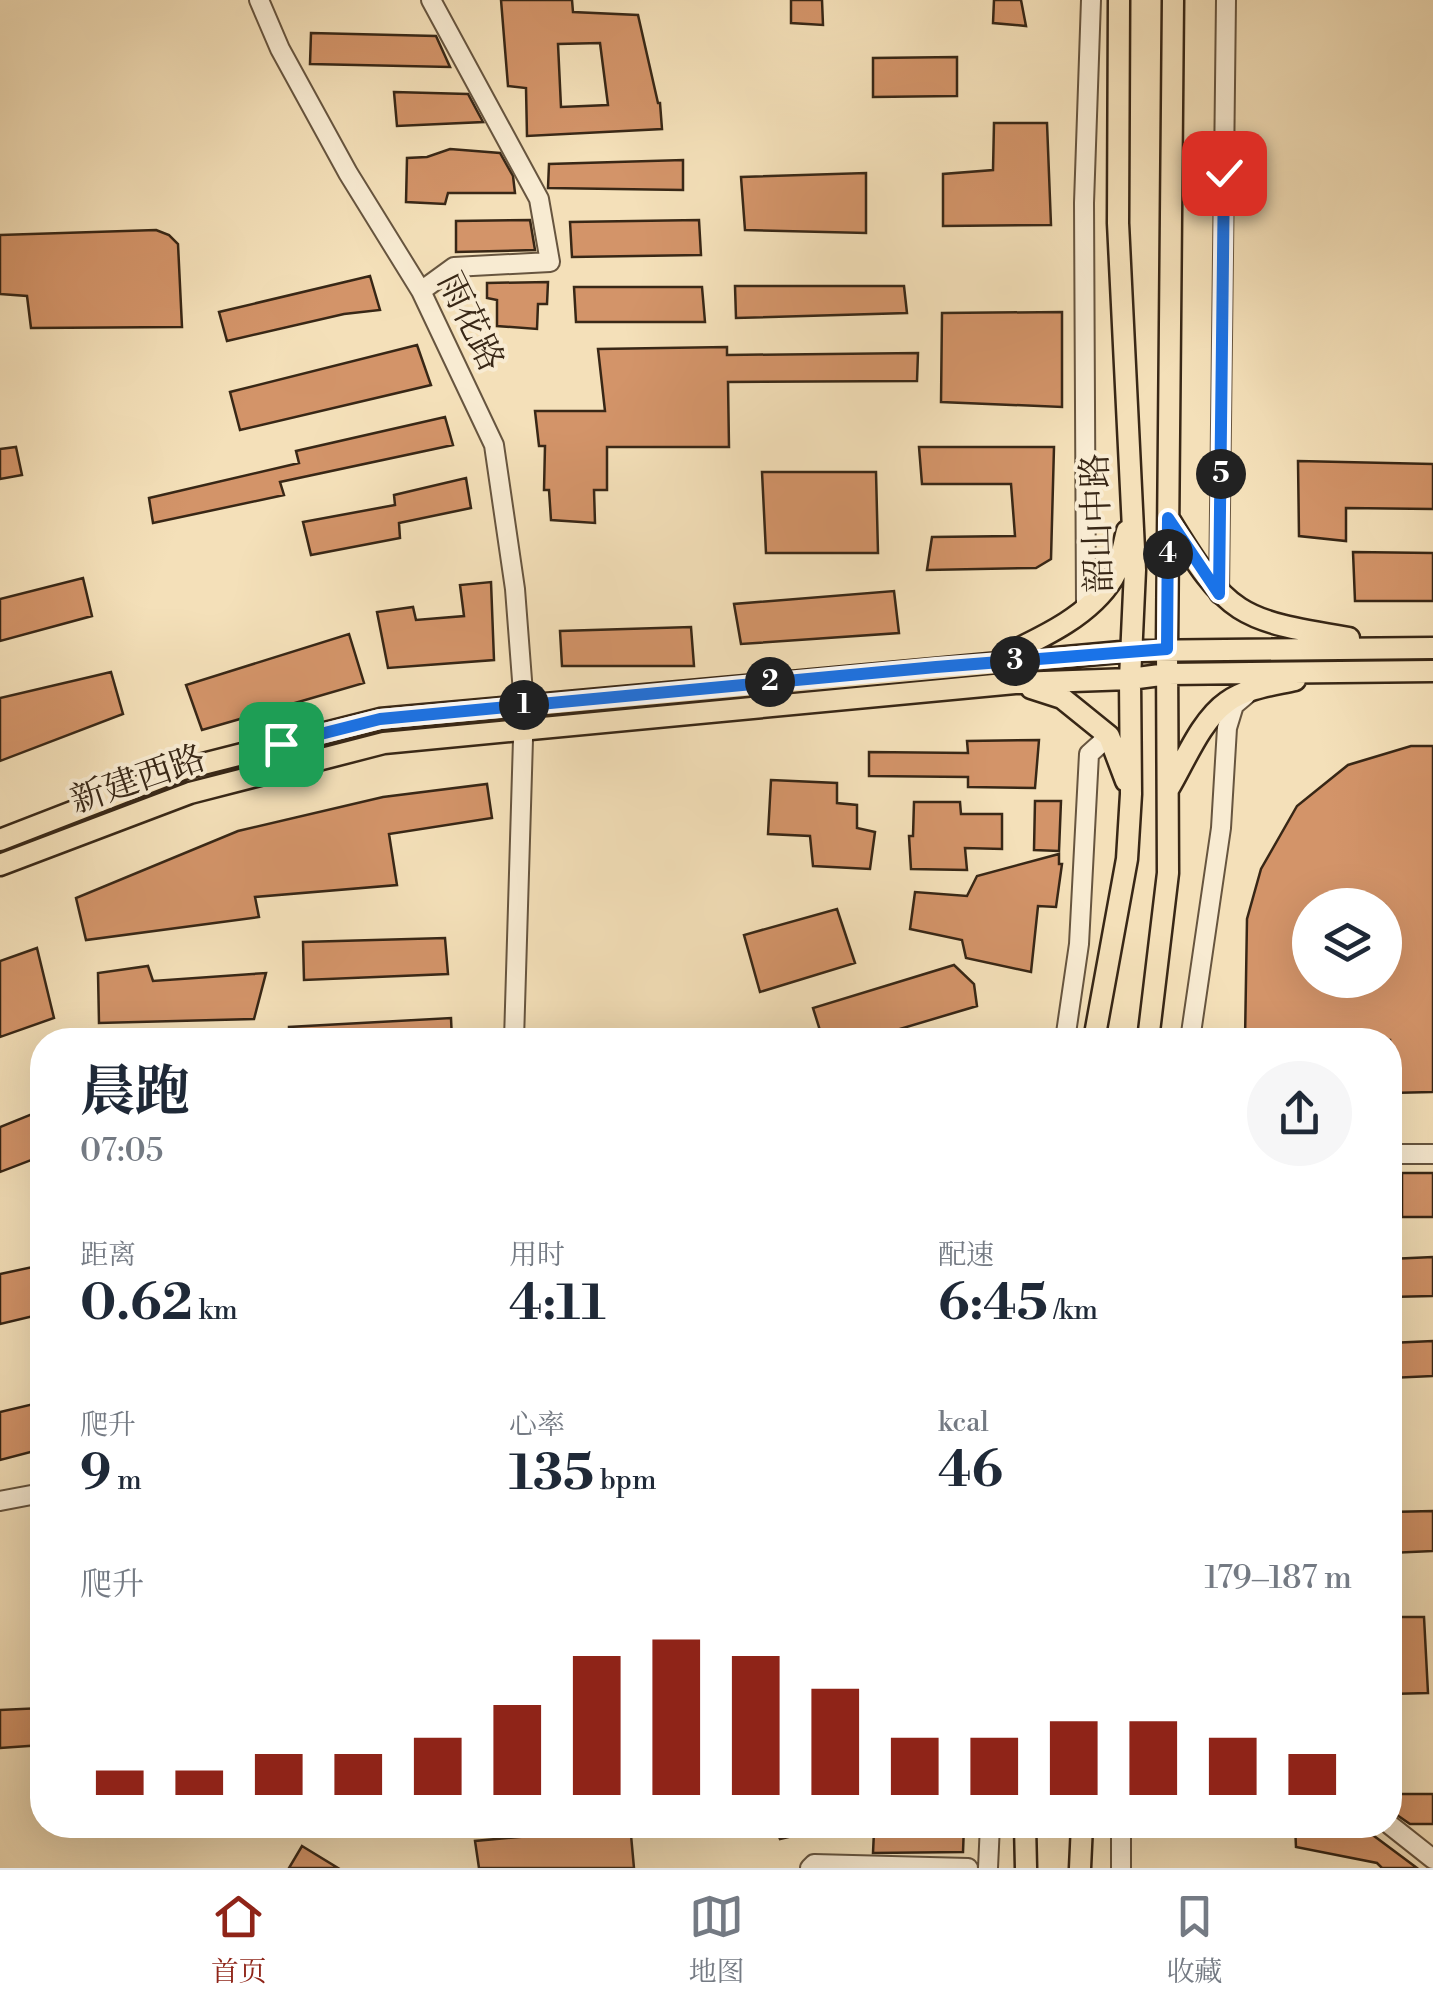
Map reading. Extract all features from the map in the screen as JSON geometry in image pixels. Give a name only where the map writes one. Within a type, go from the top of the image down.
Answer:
[{"type":"main road","name":"韶山中路","points":[[1096,1028],[1127,860],[1131,794],[1130,679],[1135,570],[1118,223],[1120,0]]},
{"type":"main road","name":"韶山中路","points":[[1149,1028],[1168,873],[1173,0]]},
{"type":"main road","points":[[987,663],[1054,633],[1086,606],[1114,577],[1132,513]]},
{"type":"main road","points":[[1168,518],[1219,594],[1234,608],[1274,626],[1410,648],[1433,648]]},
{"type":"main road","name":"新建西路","points":[[0,840],[182,769],[380,719],[1132,650],[1410,648]]},
{"type":"main road","points":[[1168,790],[1209,720],[1226,702],[1250,691],[1328,671],[1433,672]]},
{"type":"main road","name":"新建西路","points":[[0,866],[190,793],[384,743],[1015,683],[1168,674],[1328,671]]},
{"type":"main road","points":[[1015,683],[1062,698],[1110,736],[1131,794]]},
{"type":"main road","points":[[1025,1838],[1026,1868]]},
{"type":"main road","points":[[1080,1868],[1081,1838]]},
{"type":"street","name":"雨花路","points":[[259,0],[280,48],[348,173],[421,291],[494,445],[515,589],[524,706],[514,1028]]},
{"type":"street","points":[[421,291],[454,267],[550,262],[538,198],[431,0]]},
{"type":"street","points":[[1086,606],[1084,203],[1091,0]]},
{"type":"street","points":[[1219,594],[1226,0]]},
{"type":"street","points":[[1192,1028],[1221,828],[1227,728],[1234,705],[1250,691]]},
{"type":"street","points":[[1067,1028],[1079,944],[1089,754],[1110,736]]},
{"type":"street","points":[[1402,1154],[1433,1154]]},
{"type":"street","points":[[0,1501],[30,1495]]},
{"type":"street","points":[[1402,1834],[1433,1859]]},
{"type":"street","points":[[988,1868],[989,1838]]},
{"type":"street","points":[[1120,1868],[1121,1838]]},
{"type":"street","points":[[810,1868],[814,1864],[968,1868]]},
{"type":"building","points":[[501,0],[572,0],[573,12],[638,15],[660,103],[662,129],[527,136],[526,88],[508,86]],"holes":[[[600,43],[608,105],[561,107],[558,44]]]},
{"type":"building","points":[[791,0],[822,0],[823,25],[791,23]]},
{"type":"building","points":[[994,0],[1021,0],[1026,26],[993,23]]},
{"type":"building","points":[[311,33],[436,36],[450,67],[310,64]]},
{"type":"building","points":[[957,57],[957,96],[873,97],[873,58]]},
{"type":"building","points":[[394,92],[468,94],[483,122],[397,126]]},
{"type":"building","points":[[994,123],[1047,123],[1051,225],[943,226],[943,174],[993,170]]},
{"type":"building","points":[[450,149],[500,153],[513,176],[515,193],[448,193],[445,204],[406,202],[407,158],[427,157]]},
{"type":"building","points":[[683,160],[683,190],[548,188],[549,164]]},
{"type":"building","points":[[866,173],[866,233],[745,230],[741,177]]},
{"type":"building","points":[[530,220],[535,250],[456,252],[456,221]]},
{"type":"building","points":[[699,220],[701,255],[572,257],[570,222]]},
{"type":"building","points":[[156,230],[178,244],[182,327],[31,328],[27,296],[0,294],[0,235]]},
{"type":"building","points":[[370,276],[380,310],[344,314],[227,341],[219,312]]},
{"type":"building","points":[[548,282],[547,304],[538,304],[537,329],[497,326],[497,300],[487,298],[487,283]]},
{"type":"building","points":[[735,286],[904,286],[907,313],[736,318]]},
{"type":"building","points":[[574,287],[702,287],[705,322],[576,322]]},
{"type":"building","points":[[1062,312],[1062,407],[941,402],[942,313]]},
{"type":"building","points":[[417,345],[431,385],[240,430],[230,392]]},
{"type":"building","points":[[727,347],[727,355],[918,353],[917,381],[728,382],[729,447],[607,447],[607,490],[594,490],[595,523],[551,520],[549,490],[544,490],[545,446],[539,446],[535,411],[605,411],[598,349]]},
{"type":"building","points":[[445,417],[453,445],[280,482],[284,495],[153,523],[149,498],[299,463],[296,451]]},
{"type":"building","points":[[16,447],[22,475],[0,479],[0,449]]},
{"type":"building","points":[[919,447],[1054,447],[1051,559],[1036,568],[927,570],[932,537],[1015,536],[1011,484],[922,484]]},
{"type":"building","points":[[1298,461],[1433,464],[1433,509],[1346,508],[1346,541],[1299,536]]},
{"type":"building","points":[[762,472],[876,472],[878,553],[766,553]]},
{"type":"building","points":[[466,478],[471,508],[399,523],[400,538],[311,555],[303,522],[395,505],[394,495]]},
{"type":"building","points":[[1353,552],[1433,553],[1433,601],[1355,601]]},
{"type":"building","points":[[83,578],[92,616],[0,641],[0,599]]},
{"type":"building","points":[[491,582],[494,660],[388,668],[377,612],[413,607],[416,620],[464,616],[460,585]]},
{"type":"building","points":[[894,591],[899,633],[741,644],[734,604]]},
{"type":"building","points":[[691,627],[694,666],[562,666],[560,631]]},
{"type":"building","points":[[349,634],[364,683],[202,730],[186,685]]},
{"type":"building","points":[[111,672],[123,714],[0,761],[0,698]]},
{"type":"building","points":[[1039,740],[1035,788],[968,787],[968,777],[869,776],[869,752],[968,753],[967,741]]},
{"type":"building","points":[[1411,746],[1433,746],[1433,1092],[1402,1093],[1402,1028],[1245,1028],[1247,919],[1261,869],[1297,806],[1348,765]]},
{"type":"building","points":[[771,780],[837,783],[837,803],[857,805],[857,828],[875,832],[870,869],[813,866],[810,836],[768,834]]},
{"type":"building","points":[[487,784],[492,818],[389,834],[397,885],[255,897],[259,917],[86,940],[76,898],[238,831],[383,797]]},
{"type":"building","points":[[1035,801],[1061,801],[1059,851],[1034,850]]},
{"type":"building","points":[[914,802],[960,802],[961,814],[1002,814],[1002,849],[965,848],[967,870],[911,869],[909,836],[913,836]]},
{"type":"building","points":[[1059,854],[1062,864],[1056,907],[1038,906],[1031,972],[966,958],[962,940],[910,929],[915,892],[967,896],[977,876]]},
{"type":"building","points":[[837,909],[855,963],[760,992],[744,935]]},
{"type":"building","points":[[445,938],[448,974],[304,980],[303,942]]},
{"type":"building","points":[[37,948],[54,1018],[0,1037],[0,961]]},
{"type":"building","points":[[954,965],[974,984],[977,1006],[903,1028],[819,1028],[813,1008]]},
{"type":"building","points":[[148,966],[153,981],[266,973],[254,1019],[99,1023],[98,973]]},
{"type":"building","points":[[451,1018],[451,1028],[289,1028]]},
{"type":"building","points":[[30,1115],[30,1161],[0,1172],[0,1127]]},
{"type":"building","points":[[1402,1173],[1433,1173],[1433,1217],[1402,1217]]},
{"type":"building","points":[[1433,1257],[1433,1296],[1402,1297],[1402,1258]]},
{"type":"building","points":[[30,1268],[30,1317],[0,1324],[0,1274]]},
{"type":"building","points":[[1433,1341],[1433,1376],[1402,1377],[1402,1342]]},
{"type":"building","points":[[30,1405],[30,1452],[0,1460],[0,1412]]},
{"type":"building","points":[[1433,1511],[1433,1551],[1402,1552],[1402,1512]]},
{"type":"building","points":[[1402,1617],[1424,1617],[1428,1693],[1402,1694]]},
{"type":"building","points":[[30,1709],[30,1746],[0,1748],[0,1710]]},
{"type":"building","points":[[1402,1794],[1433,1794],[1433,1824],[1410,1824],[1402,1818]]},
{"type":"building","points":[[631,1838],[634,1868],[479,1868],[475,1841]]},
{"type":"building","points":[[874,1838],[964,1838],[963,1852],[873,1853]]},
{"type":"building","points":[[1296,1838],[1377,1838],[1417,1868],[1382,1868],[1377,1863],[1296,1847]]},
{"type":"building","points":[[302,1846],[338,1868],[289,1868]]},
{"type":"route","points":[[281,744],[380,719],[1167,649],[1168,518],[1219,594],[1224,173]]}]
